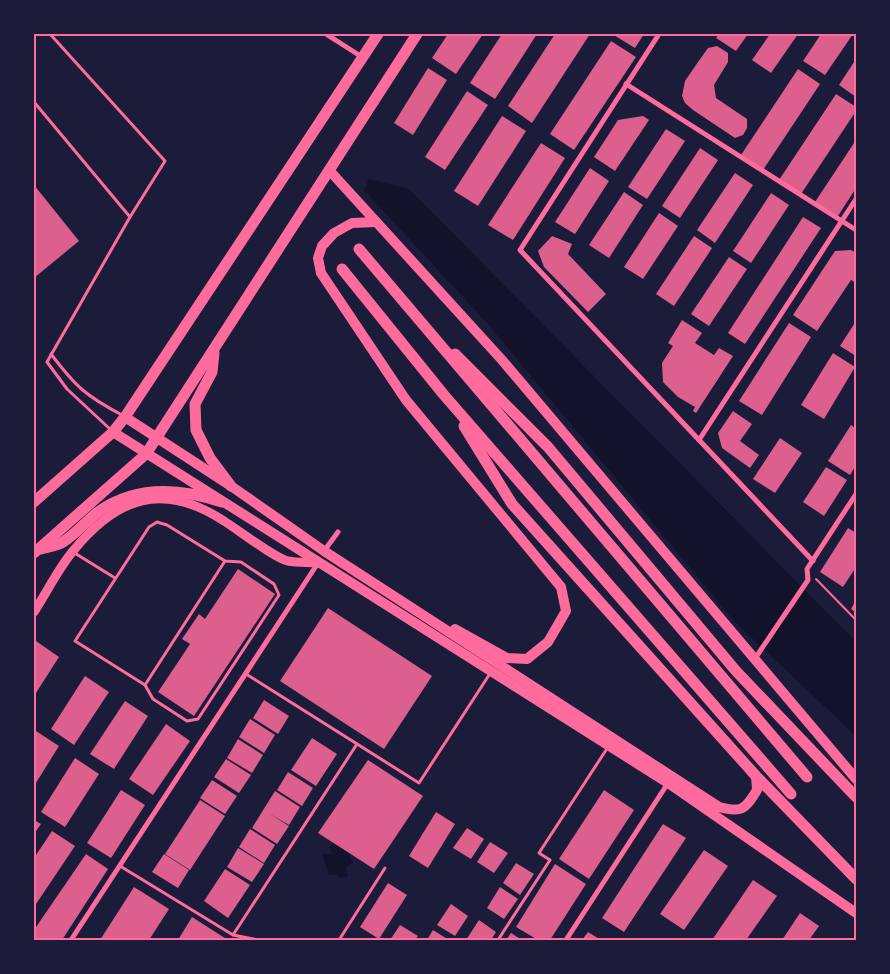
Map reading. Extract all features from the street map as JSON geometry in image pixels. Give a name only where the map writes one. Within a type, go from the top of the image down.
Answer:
[{"type":"main road","points":[[34,502],[113,432],[125,417],[378,34]]},
{"type":"main road","points":[[35,551],[146,454],[417,34]]},
{"type":"main road","points":[[329,170],[502,360],[756,656],[856,779]]},
{"type":"main road","points":[[376,222],[352,223],[334,233],[322,246],[318,258],[321,273],[406,400],[561,586],[566,611],[558,628],[539,652],[527,659],[519,660],[507,658],[462,632],[434,622]]},
{"type":"main road","points":[[359,249],[807,777]]},
{"type":"main road","points":[[342,269],[444,395],[791,794]]},
{"type":"main road","points":[[394,292],[548,447],[736,671],[856,797]]},
{"type":"main road","points":[[214,350],[212,372],[195,404],[196,430],[210,458],[232,486]]},
{"type":"main road","points":[[444,395],[512,504],[756,776],[856,879]]},
{"type":"main road","points":[[125,417],[232,486],[324,551],[719,807],[734,811],[743,809],[757,790],[756,776]]},
{"type":"main road","points":[[113,432],[668,783],[856,912]]},
{"type":"main road","points":[[35,551],[62,543],[98,513],[119,499],[139,493],[177,491],[222,502]]},
{"type":"street","points":[[326,34],[362,58]]},
{"type":"street","points":[[659,34],[520,250],[813,561]]},
{"type":"street","points":[[626,84],[856,230]]},
{"type":"street","points":[[699,440],[856,199]]},
{"type":"street","points":[[756,656],[808,580],[807,570],[856,494]]},
{"type":"street","points":[[34,601],[57,566],[106,518],[130,504],[155,498],[176,498],[212,513],[286,561],[318,563],[71,940]]},
{"type":"street","points":[[324,551],[338,532]]},
{"type":"street","points":[[34,612],[73,551]]},
{"type":"street","points":[[566,940],[668,783]]},
{"type":"lane","points":[[50,34],[165,161],[130,217],[47,362],[67,389],[113,432]]},
{"type":"lane","points":[[34,102],[130,217]]},
{"type":"lane","points":[[51,354],[72,381],[90,398],[125,417]]},
{"type":"lane","points":[[157,522],[168,525],[225,561],[241,562],[274,584],[279,595],[198,719],[187,721],[153,698],[145,685],[75,641],[149,527],[157,522]]},
{"type":"lane","points":[[73,551],[115,578]]},
{"type":"lane","points":[[145,685],[225,561]]},
{"type":"lane","points":[[246,674],[419,783],[492,672]]},
{"type":"lane","points":[[233,935],[357,744]]},
{"type":"lane","points":[[498,940],[550,860],[539,853],[609,745]]},
{"type":"lane","points":[[120,866],[233,935],[258,940]]},
{"type":"lane","points":[[339,940],[385,868]]},
{"type":"path","points":[[807,570],[856,620]]},
{"type":"shaded area","points":[[369,179],[409,189],[856,642],[856,736],[735,622],[488,324],[364,190]]},
{"type":"shaded area","points":[[340,840],[349,845],[350,856],[353,862],[346,868],[348,876],[340,878],[336,874],[329,875],[322,854],[333,854],[329,847]]},
{"type":"building","points":[[448,34],[483,34],[456,74],[432,58]]},
{"type":"building","points":[[502,34],[537,34],[495,99],[470,83]]},
{"type":"building","points":[[555,34],[590,34],[532,123],[508,106]]},
{"type":"building","points":[[612,34],[644,34],[635,48]]},
{"type":"building","points":[[719,34],[748,34],[736,51],[716,38]]},
{"type":"building","points":[[770,34],[798,34],[771,73],[752,60]]},
{"type":"building","points":[[821,34],[853,34],[825,75],[803,61]]},
{"type":"building","points":[[611,41],[636,57],[574,150],[550,134]]},
{"type":"building","points":[[717,46],[728,53],[728,62],[714,85],[716,98],[747,119],[747,128],[743,135],[735,138],[693,110],[685,103],[682,96],[685,81],[698,62],[708,48]]},
{"type":"building","points":[[856,59],[856,97],[839,85]]},
{"type":"building","points":[[428,68],[447,80],[413,135],[394,123]]},
{"type":"building","points":[[798,69],[820,84],[763,170],[741,155]]},
{"type":"building","points":[[467,91],[488,105],[445,170],[425,157]]},
{"type":"building","points":[[836,94],[856,107],[856,111],[801,194],[779,180]]},
{"type":"building","points":[[502,116],[526,131],[478,206],[454,191]]},
{"type":"building","points":[[643,116],[649,120],[615,171],[594,157],[618,120]]},
{"type":"building","points":[[666,129],[685,141],[647,199],[628,187]]},
{"type":"building","points":[[856,140],[856,188],[838,216],[815,202]]},
{"type":"building","points":[[541,143],[565,158],[513,240],[488,225]]},
{"type":"building","points":[[700,148],[718,160],[680,218],[662,206]]},
{"type":"building","points":[[590,168],[609,181],[575,234],[555,222]]},
{"type":"building","points":[[735,173],[753,185],[715,243],[697,230]]},
{"type":"building","points":[[34,185],[79,241],[34,278]]},
{"type":"building","points":[[624,192],[643,205],[609,258],[589,245]]},
{"type":"building","points":[[771,193],[789,205],[751,263],[733,251]]},
{"type":"building","points":[[659,213],[678,226],[643,279],[624,267]]},
{"type":"building","points":[[803,217],[821,228],[745,344],[728,333]]},
{"type":"building","points":[[552,236],[572,244],[568,254],[606,294],[588,312],[544,267],[538,251]]},
{"type":"building","points":[[694,236],[712,248],[674,306],[656,294]]},
{"type":"building","points":[[851,250],[856,253],[856,283],[851,280],[817,331],[793,315],[835,251]]},
{"type":"building","points":[[729,257],[747,269],[709,326],[691,314]]},
{"type":"building","points":[[682,320],[702,333],[695,343],[714,355],[719,348],[733,356],[696,413],[693,411],[695,407],[678,397],[663,382],[662,363],[673,346],[668,343]]},
{"type":"building","points":[[856,321],[856,356],[840,346]]},
{"type":"building","points":[[789,323],[811,337],[762,415],[739,401]]},
{"type":"building","points":[[833,353],[855,367],[824,419],[801,405]]},
{"type":"building","points":[[733,411],[752,424],[740,441],[759,455],[750,468],[722,448],[718,433]]},
{"type":"building","points":[[851,425],[856,429],[856,465],[850,475],[828,461]]},
{"type":"building","points":[[780,438],[802,453],[775,493],[753,479]]},
{"type":"building","points":[[826,467],[847,480],[824,516],[803,502]]},
{"type":"building","points":[[848,528],[856,533],[856,567],[843,587],[820,572]]},
{"type":"building","points":[[238,569],[275,594],[194,716],[158,692],[190,644],[182,639],[199,614],[205,619]]},
{"type":"building","points":[[856,600],[856,613],[851,609]]},
{"type":"building","points":[[328,608],[432,676],[384,749],[280,681]]},
{"type":"building","points":[[36,641],[59,657],[34,696],[34,644]]},
{"type":"building","points":[[85,676],[109,692],[74,745],[51,729]]},
{"type":"building","points":[[264,700],[289,716],[278,734],[253,718]]},
{"type":"building","points":[[125,701],[148,716],[114,769],[90,754]]},
{"type":"building","points":[[250,719],[275,735],[264,753],[239,737]]},
{"type":"building","points":[[166,724],[190,741],[153,795],[129,779]]},
{"type":"building","points":[[36,731],[59,746],[34,786],[34,734]]},
{"type":"building","points":[[312,738],[337,754],[316,786],[291,770]]},
{"type":"building","points":[[238,739],[263,755],[252,773],[227,758]]},
{"type":"building","points":[[75,758],[99,774],[65,827],[41,812]]},
{"type":"building","points":[[226,759],[251,775],[239,793],[214,777]]},
{"type":"building","points":[[368,760],[423,796],[374,869],[318,833]]},
{"type":"building","points":[[288,772],[313,788],[302,806],[277,790]]},
{"type":"building","points":[[212,780],[237,796],[225,814],[200,798]]},
{"type":"building","points":[[121,790],[145,805],[111,858],[87,843]]},
{"type":"building","points":[[604,790],[634,810],[589,879],[559,859]]},
{"type":"building","points":[[275,791],[300,807],[289,825],[270,814],[289,826],[277,844],[252,828]]},
{"type":"building","points":[[200,800],[225,816],[190,870],[165,854]]},
{"type":"building","points":[[436,812],[455,824],[428,868],[409,856]]},
{"type":"building","points":[[34,820],[41,824],[34,834]]},
{"type":"building","points":[[663,824],[686,838],[624,932],[602,918]]},
{"type":"building","points":[[467,828],[484,839],[471,859],[453,848]]},
{"type":"building","points":[[250,829],[275,845],[264,863],[239,847]]},
{"type":"building","points":[[52,831],[75,846],[34,907],[34,858]]},
{"type":"building","points":[[490,842],[508,853],[494,873],[477,862]]},
{"type":"building","points":[[238,848],[264,864],[252,882],[227,867]]},
{"type":"building","points":[[704,850],[728,866],[684,930],[660,914]]},
{"type":"building","points":[[86,854],[108,869],[62,940],[34,940],[34,930]]},
{"type":"building","points":[[164,854],[189,870],[178,888],[152,872]]},
{"type":"building","points":[[516,863],[534,874],[520,895],[503,883]]},
{"type":"building","points":[[555,864],[586,884],[550,940],[538,940],[516,927]]},
{"type":"building","points":[[225,869],[250,885],[228,918],[204,901]]},
{"type":"building","points":[[753,880],[777,896],[746,940],[712,940]]},
{"type":"building","points":[[388,883],[407,895],[379,939],[360,927]]},
{"type":"building","points":[[134,887],[169,909],[149,940],[100,940]]},
{"type":"building","points":[[500,887],[518,899],[504,919],[487,908]]},
{"type":"building","points":[[451,904],[468,916],[455,936],[437,925]]},
{"type":"building","points":[[800,913],[819,926],[809,940],[782,940]]},
{"type":"building","points":[[192,917],[228,940],[178,940]]},
{"type":"building","points":[[479,920],[496,932],[491,940],[466,940]]},
{"type":"building","points":[[400,925],[418,936],[415,940],[390,940]]},
{"type":"building","points":[[433,930],[449,940],[427,940]]},
{"type":"building","points":[[588,932],[601,940],[582,940]]},
{"type":"building","points":[[511,933],[522,940],[506,940]]}]
